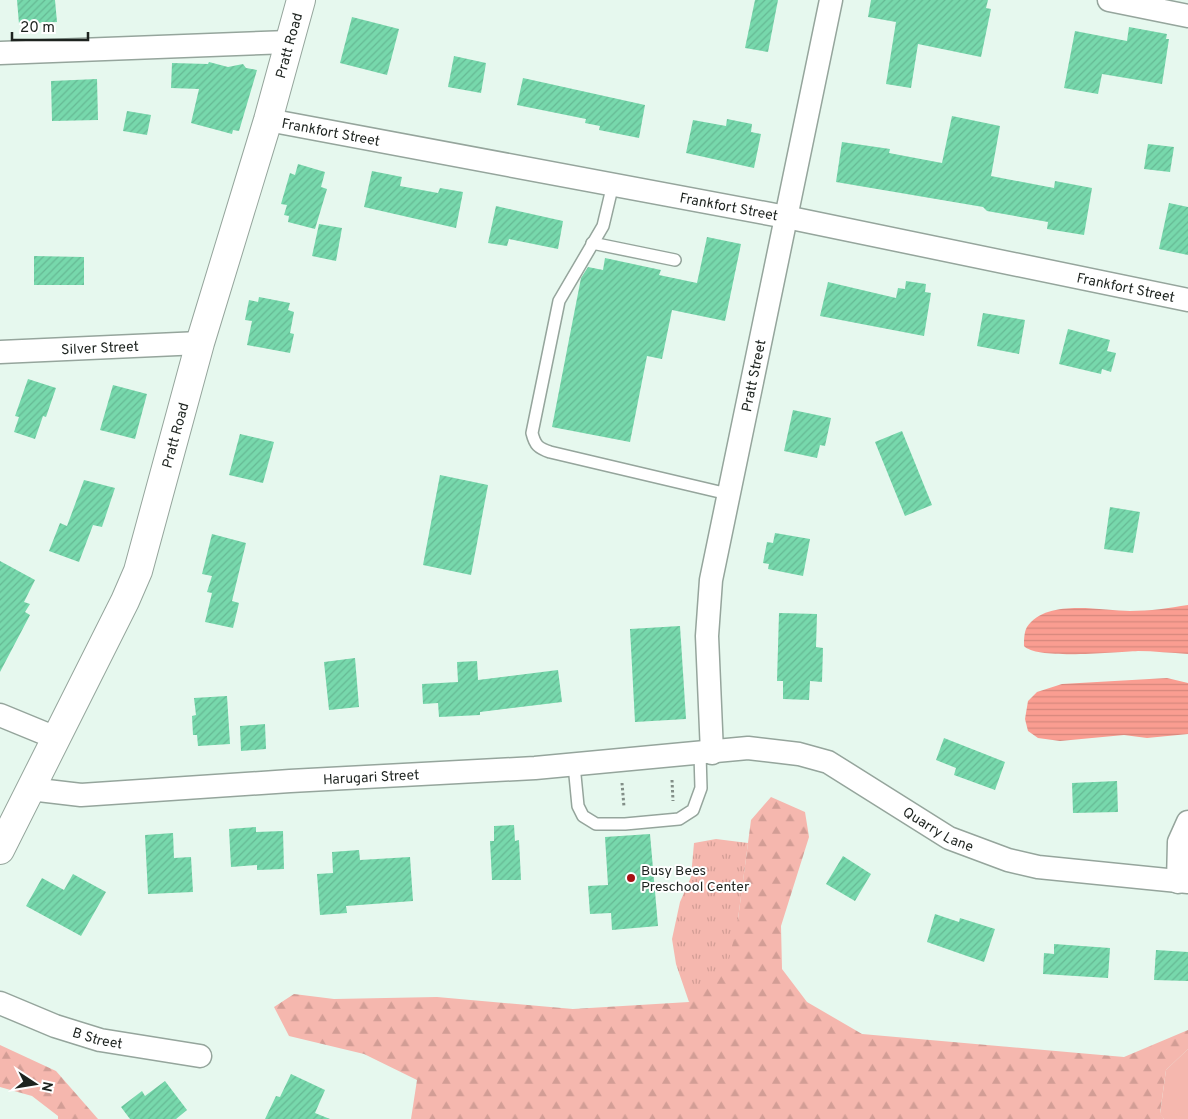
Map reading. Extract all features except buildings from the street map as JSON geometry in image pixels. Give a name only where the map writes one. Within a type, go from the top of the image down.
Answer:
[{"type":"street","name":"Pratt Road","points":[[0,850],[125,601],[138,571],[200,343],[268,120],[301,0]]},
{"type":"street","name":"Pratt Street","points":[[706,753],[708,605],[728,494],[831,0]]},
{"type":"street","points":[[1109,0],[1188,16]]},
{"type":"street","points":[[0,53],[288,42]]},
{"type":"street","name":"Frankfort Street","points":[[268,120],[786,216],[1188,300]]},
{"type":"street","name":"Silver Street","points":[[0,352],[200,343]]},
{"type":"street","points":[[0,715],[56,738]]},
{"type":"street","name":"Quarry Lane","points":[[706,753],[748,748],[769,749],[799,754],[828,762],[949,838],[1008,860],[1038,868],[1183,882],[1179,842],[1188,822]]},
{"type":"street","name":"Harugari Street","points":[[30,789],[81,795],[574,764],[706,753]]},
{"type":"street","name":"B Street","points":[[0,1003],[55,1026],[100,1040],[200,1056]]},
{"type":"lane","points":[[613,184],[604,226],[592,243],[559,301],[532,433],[534,442],[539,448],[550,452],[728,494]]},
{"type":"lane","points":[[592,243],[675,260]]},
{"type":"lane","points":[[574,764],[578,806],[583,816],[596,824],[674,820],[686,816],[697,804],[706,753]]},
{"type":"path","points":[[672,774],[674,820]]},
{"type":"path","points":[[622,778],[625,824]]},
{"type":"green space","points":[[771,797],[805,812],[809,837],[781,926],[782,969],[807,1002],[862,1034],[1124,1057],[1188,1030],[1188,1049],[1166,1070],[1160,1113],[1164,1119],[411,1119],[417,1080],[364,1054],[289,1036],[274,1007],[294,994],[334,999],[437,997],[573,1009],[689,1002],[738,919],[751,820]]},
{"type":"green space","points":[[716,839],[748,843],[738,919],[727,969],[689,1002],[676,964],[672,939],[680,902],[691,877],[694,843]]},
{"type":"green space","points":[[0,1045],[56,1071],[98,1119],[58,1119],[58,1116],[32,1096],[0,1087]]},
{"type":"green space","points":[[1188,1049],[1188,1119],[1164,1119],[1160,1114],[1166,1070]]},
{"type":"shaded area","points":[[1188,605],[1188,654],[1138,651],[1060,654],[1044,653],[1024,646],[1027,627],[1036,618],[1047,612],[1075,608],[1130,611]]},
{"type":"shaded area","points":[[1167,678],[1188,683],[1188,734],[1147,738],[1124,735],[1060,741],[1038,738],[1028,731],[1025,719],[1028,701],[1037,692],[1062,684]]},
{"type":"place","name":"Busy Bees Preschool Center","points":[[631,878]]}]
